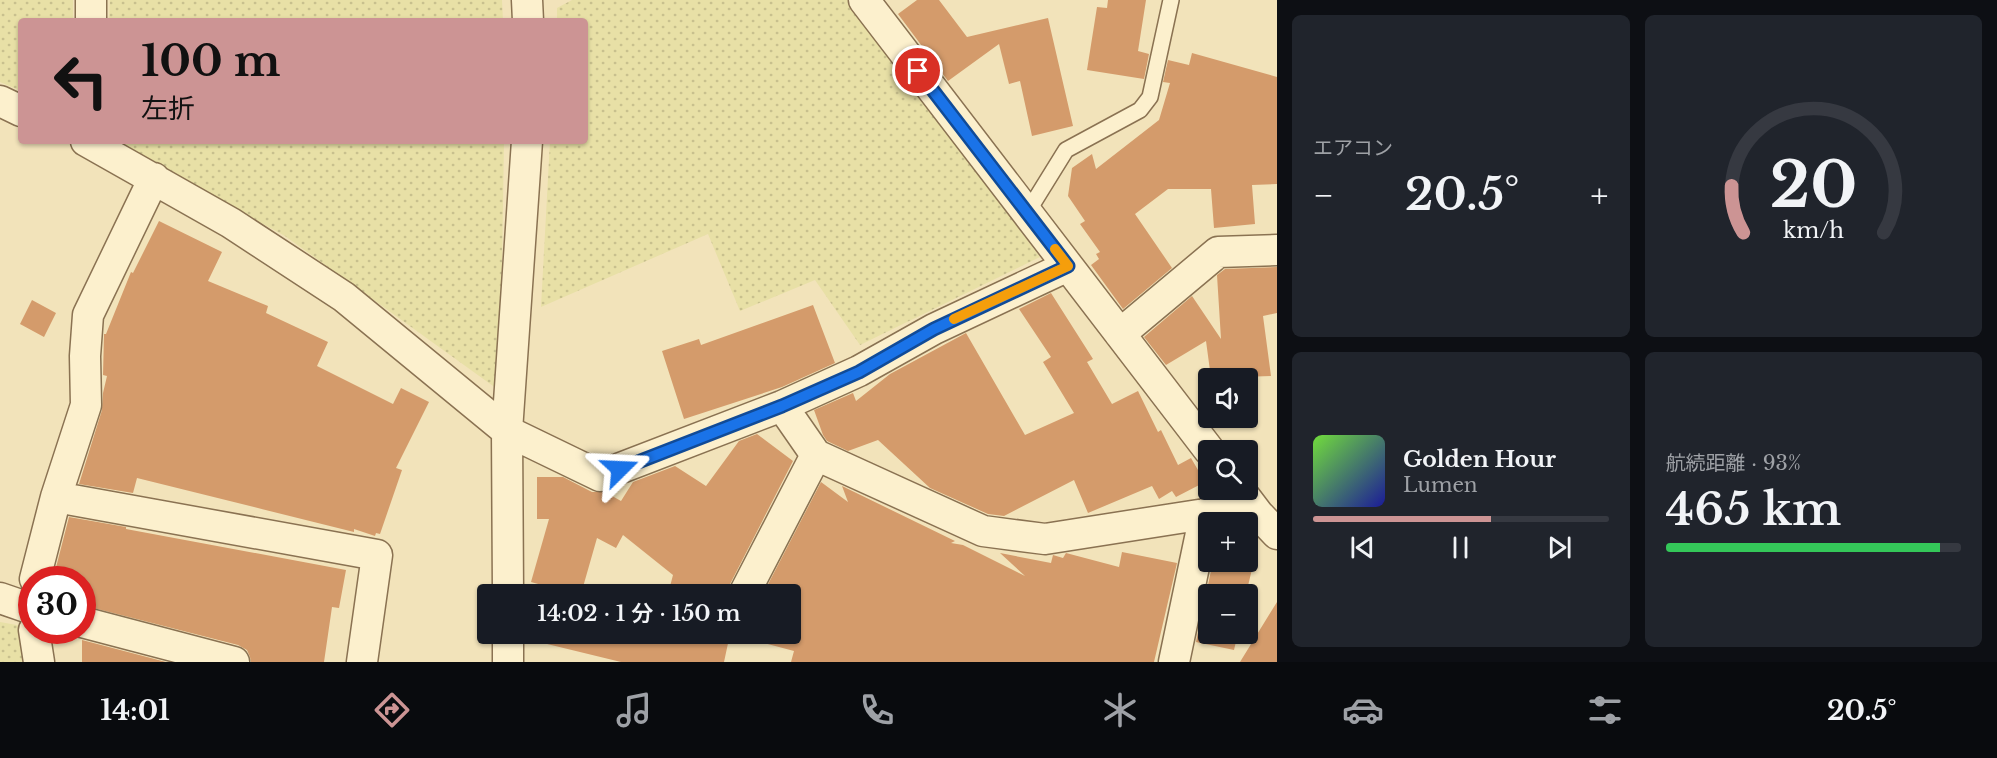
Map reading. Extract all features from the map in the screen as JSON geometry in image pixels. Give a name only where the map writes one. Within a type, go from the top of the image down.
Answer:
[{"type":"street","points":[[91,0],[91,18]]},
{"type":"street","points":[[527,0],[528,18]]},
{"type":"street","points":[[864,0],[1201,440]]},
{"type":"street","points":[[0,101],[18,110]]},
{"type":"street","points":[[92,144],[231,223],[344,297],[507,431],[600,476],[782,406],[859,372],[934,329],[1068,266]]},
{"type":"street","points":[[508,584],[507,431],[526,144]]},
{"type":"street","points":[[38,566],[56,497],[86,405],[88,315],[154,178]]},
{"type":"street","points":[[1120,334],[1218,252],[1277,250]]},
{"type":"street","points":[[782,406],[816,455],[983,531],[1045,539],[1198,515]]},
{"type":"street","points":[[749,584],[816,455]]},
{"type":"street","points":[[56,497],[377,555],[362,662]]},
{"type":"street","points":[[1248,500],[1268,524]]},
{"type":"street","points":[[1183,659],[1198,560]]},
{"type":"street","points":[[0,598],[18,606]]},
{"type":"street","points":[[96,626],[234,662]]},
{"type":"street","points":[[36,644],[39,662]]},
{"type":"street","points":[[508,644],[508,662]]},
{"type":"lane","points":[[1027,213],[1066,150],[1140,110],[1150,97],[1171,0]]},
{"type":"shaded area","points":[[0,0],[73,0],[73,18],[18,18],[18,90],[0,82]]},
{"type":"shaded area","points":[[110,0],[502,0],[503,18],[109,18]]},
{"type":"shaded area","points":[[572,0],[848,0],[1040,257],[860,345],[815,280],[740,311],[708,234],[541,307],[550,144],[588,144],[588,18],[557,18],[557,8]]},
{"type":"shaded area","points":[[118,144],[504,144],[500,391],[285,236]]},
{"type":"shaded area","points":[[0,622],[18,625],[18,644],[29,644],[30,662],[0,662]]},
{"type":"building","points":[[917,0],[939,0],[967,37],[1048,18],[1073,126],[1032,136],[1020,81],[1009,84],[999,44],[948,81],[898,14]]},
{"type":"building","points":[[1108,0],[1146,0],[1138,51],[1149,54],[1144,79],[1087,70],[1097,7],[1107,8]]},
{"type":"building","points":[[1192,53],[1277,77],[1277,184],[1252,185],[1255,224],[1214,228],[1211,189],[1168,189],[1135,214],[1172,268],[1123,309],[1091,265],[1099,259],[1096,254],[1100,252],[1080,224],[1085,221],[1068,196],[1072,168],[1092,154],[1096,169],[1159,120],[1170,83],[1163,82],[1168,60],[1189,65]]},
{"type":"building","points":[[159,221],[222,252],[208,281],[268,306],[266,313],[328,342],[317,366],[393,404],[401,388],[429,402],[396,468],[402,470],[380,534],[376,533],[375,536],[354,529],[354,532],[137,478],[133,493],[79,484],[102,410],[107,376],[103,375],[104,334],[106,334],[131,272],[133,273]]},
{"type":"building","points":[[1277,267],[1277,313],[1263,316],[1271,376],[1258,376],[1258,368],[1210,368],[1206,341],[1166,365],[1144,337],[1192,296],[1221,339],[1217,275],[1225,269]]},
{"type":"building","points":[[1051,293],[1093,359],[1087,362],[1112,404],[1138,391],[1158,432],[1161,430],[1178,465],[1191,458],[1198,470],[1198,486],[1176,497],[1172,491],[1159,499],[1152,486],[1088,513],[1074,480],[1004,516],[988,514],[930,488],[878,440],[848,451],[827,441],[823,435],[814,410],[853,393],[856,401],[890,374],[966,333],[1025,435],[1074,413],[1043,362],[1051,357],[1019,309]]},
{"type":"building","points":[[32,300],[56,313],[44,337],[20,324]]},
{"type":"building","points":[[813,305],[835,363],[782,387],[684,419],[662,351],[699,339],[701,345]]},
{"type":"building","points":[[757,434],[793,461],[730,584],[671,584],[673,575],[623,535],[616,548],[597,538],[584,584],[531,582],[549,519],[537,519],[537,477],[563,477],[592,492],[605,492],[621,501],[633,482],[675,466],[706,486],[739,441]]},
{"type":"building","points":[[821,482],[848,502],[842,486],[955,541],[951,543],[963,545],[1025,576],[1000,553],[1051,563],[1053,555],[1063,558],[1066,553],[1119,567],[1122,552],[1177,563],[1154,662],[791,662],[794,651],[768,644],[801,644],[801,584],[768,584]]},
{"type":"building","points":[[69,517],[346,570],[339,608],[332,607],[324,662],[251,662],[247,650],[238,645],[96,609],[96,566],[56,566]]},
{"type":"building","points":[[1211,572],[1251,572],[1248,584],[1208,584]]},
{"type":"building","points":[[1277,602],[1277,662],[1240,662],[1251,644],[1258,644],[1258,633]]},
{"type":"building","points":[[82,644],[96,644],[166,662],[82,662]]},
{"type":"building","points":[[547,644],[728,644],[724,662],[621,662]]},
{"type":"building","points":[[1206,644],[1235,644],[1234,650]]},
{"type":"slow traffic","points":[[954,319],[1068,266],[1055,249]]},
{"type":"route","points":[[620,469],[782,406],[859,372],[934,329],[1068,266],[918,71]]}]
